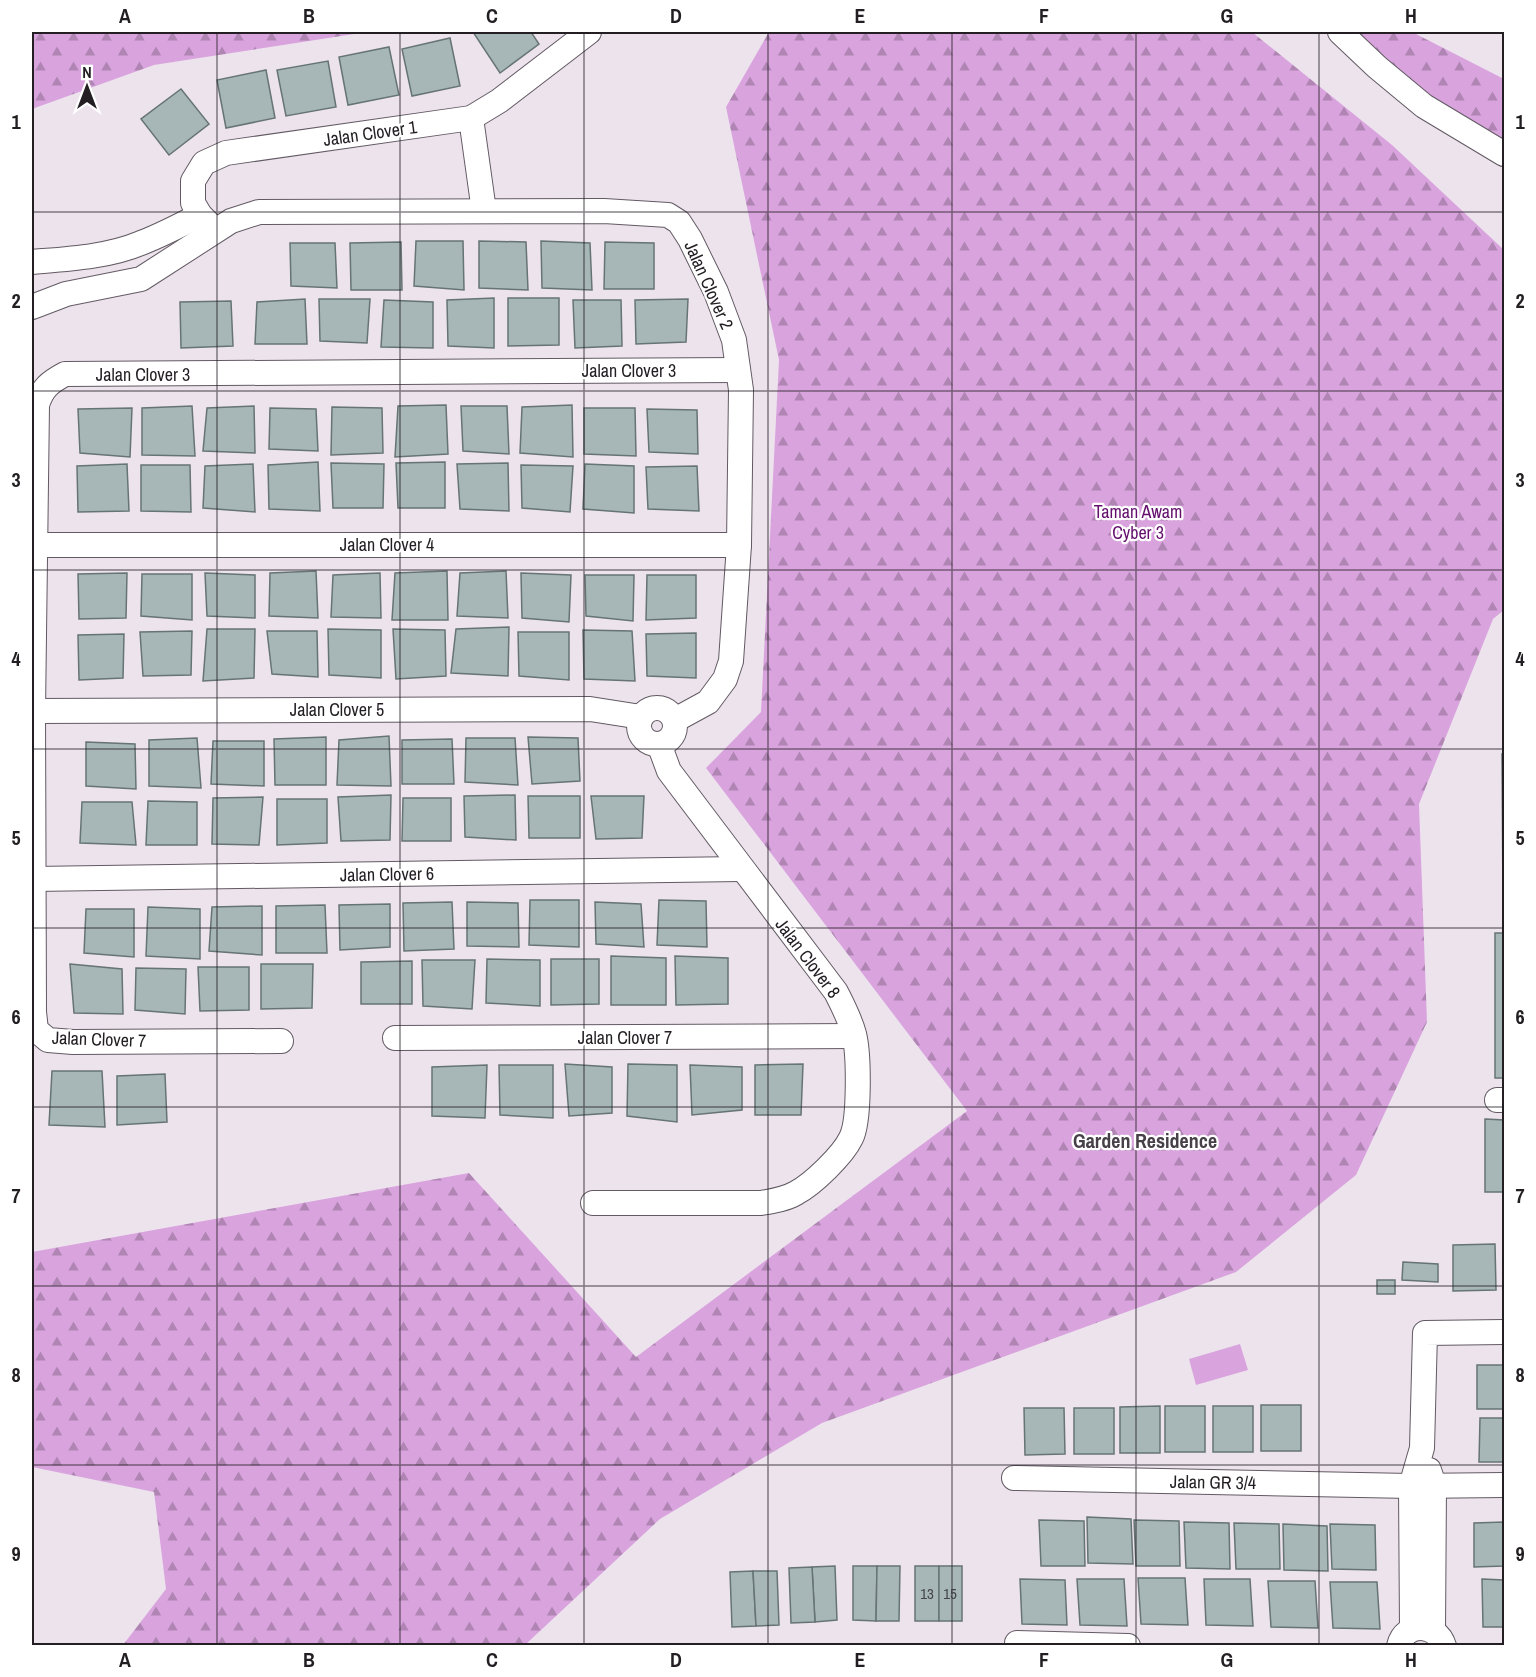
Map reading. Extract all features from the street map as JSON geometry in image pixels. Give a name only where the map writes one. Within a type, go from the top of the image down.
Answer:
[{"type":"street","name":"Jalan Clover 1","points":[[208,223],[193,203],[193,181],[204,163],[226,153],[471,118],[499,101],[589,32]]},
{"type":"street","points":[[1340,32],[1377,68],[1424,106],[1504,154]]},
{"type":"street","points":[[471,118],[484,211]]},
{"type":"street","name":"Jalan Clover 2","points":[[208,223],[231,221],[259,212],[484,211],[604,211],[668,215],[679,222],[690,238],[716,292],[734,340],[741,390],[739,545],[731,661],[725,679],[708,702],[675,720]]},
{"type":"street","points":[[32,262],[66,260],[123,249],[208,223]]},
{"type":"street","points":[[32,307],[66,294],[141,279],[153,273],[208,223]]},
{"type":"street","name":"Jalan Clover 3","points":[[33,879],[34,545],[37,405],[40,393],[50,382],[65,374],[738,370]]},
{"type":"street","name":"Jalan Clover 4","points":[[34,545],[739,545]]},
{"type":"street","points":[[656,707],[668,710],[676,725],[673,736],[659,744],[648,742],[639,728],[641,717],[644,712],[656,707]]},
{"type":"street","name":"Jalan Clover 5","points":[[33,711],[590,709],[641,717]]},
{"type":"street","name":"Jalan Clover 8","points":[[593,1203],[761,1203],[780,1200],[797,1192],[839,1156],[852,1137],[858,1112],[854,1036],[846,1011],[836,992],[669,771],[659,744]]},
{"type":"street","name":"Jalan Clover 6","points":[[33,879],[741,869]]},
{"type":"street","name":"Jalan Clover 7","points":[[33,879],[34,1012],[36,1030],[48,1040],[73,1042],[281,1041]]},
{"type":"street","name":"Jalan Clover 7","points":[[395,1038],[854,1036]]},
{"type":"street","points":[[1422,1638],[1422,1448],[1425,1333],[1504,1332]]},
{"type":"street","name":"Jalan GR 3/4","points":[[1014,1478],[1504,1485]]},
{"type":"street","points":[[1017,1642],[1128,1646]]},
{"type":"green space","points":[[32,32],[367,32],[154,65],[32,109]]},
{"type":"green space","name":"Taman Awam Cyber 3","points":[[769,32],[1252,32],[1392,145],[1504,250],[1504,610],[1493,619],[1419,804],[1427,1022],[1356,1175],[1236,1272],[822,1423],[660,1519],[525,1645],[123,1645],[166,1589],[154,1492],[32,1467],[32,1252],[469,1173],[636,1357],[967,1111],[706,768],[761,712],[779,360],[726,107]]},
{"type":"green space","points":[[1356,32],[1412,32],[1504,79],[1504,147],[1430,102]]},
{"type":"green space","points":[[1240,1344],[1248,1370],[1196,1385],[1189,1359]]},
{"type":"building","points":[[473,32],[531,32],[539,44],[500,73]]},
{"type":"building","points":[[450,38],[460,86],[412,96],[402,49]]},
{"type":"building","points":[[389,47],[399,95],[348,105],[339,57]]},
{"type":"building","points":[[328,61],[336,107],[286,116],[277,70]]},
{"type":"building","points":[[266,70],[275,118],[226,128],[217,80]]},
{"type":"building","points":[[181,89],[209,124],[169,155],[141,119]]},
{"type":"building","points":[[416,241],[463,241],[464,290],[414,286]]},
{"type":"building","points":[[479,241],[526,242],[528,290],[479,288]]},
{"type":"building","points":[[541,241],[590,243],[592,290],[542,288]]},
{"type":"building","points":[[401,242],[402,290],[351,290],[350,243]]},
{"type":"building","points":[[605,242],[654,243],[654,289],[604,289]]},
{"type":"building","points":[[290,243],[335,243],[337,288],[291,286]]},
{"type":"building","points":[[494,298],[494,348],[448,346],[447,300]]},
{"type":"building","points":[[508,298],[559,298],[559,345],[508,346]]},
{"type":"building","points":[[305,299],[307,344],[255,344],[257,302]]},
{"type":"building","points":[[319,299],[370,299],[367,343],[320,341]]},
{"type":"building","points":[[688,299],[686,342],[636,344],[635,300]]},
{"type":"building","points":[[384,300],[433,302],[433,348],[381,347]]},
{"type":"building","points":[[573,300],[621,300],[622,346],[575,348]]},
{"type":"building","points":[[231,301],[233,346],[181,348],[180,302]]},
{"type":"building","points":[[446,405],[448,454],[395,457],[398,406]]},
{"type":"building","points":[[572,405],[573,457],[520,453],[522,407]]},
{"type":"building","points":[[192,406],[195,456],[142,455],[142,408]]},
{"type":"building","points":[[254,406],[255,453],[203,451],[207,408]]},
{"type":"building","points":[[461,406],[507,406],[509,454],[463,451]]},
{"type":"building","points":[[332,407],[382,408],[383,453],[331,455]]},
{"type":"building","points":[[132,408],[130,457],[80,453],[78,409]]},
{"type":"building","points":[[270,408],[316,409],[318,451],[269,449]]},
{"type":"building","points":[[584,408],[635,408],[636,456],[584,454]]},
{"type":"building","points":[[647,409],[697,410],[698,454],[649,452]]},
{"type":"building","points":[[318,462],[320,511],[269,509],[268,465]]},
{"type":"building","points":[[445,462],[445,508],[398,508],[396,463]]},
{"type":"building","points":[[331,463],[384,464],[383,508],[333,508]]},
{"type":"building","points":[[508,463],[509,511],[460,509],[457,464]]},
{"type":"building","points":[[127,464],[129,511],[78,512],[77,466]]},
{"type":"building","points":[[253,464],[255,512],[203,508],[205,466]]},
{"type":"building","points":[[585,464],[634,466],[634,513],[583,509]]},
{"type":"building","points":[[141,465],[190,465],[191,512],[141,511]]},
{"type":"building","points":[[521,465],[573,466],[570,512],[522,508]]},
{"type":"building","points":[[697,466],[699,511],[648,509],[646,467]]},
{"type":"building","points":[[316,571],[318,618],[269,616],[270,573]]},
{"type":"building","points":[[447,571],[448,620],[392,620],[395,573]]},
{"type":"building","points":[[506,571],[508,618],[457,616],[460,573]]},
{"type":"building","points":[[127,573],[126,618],[79,619],[78,574]]},
{"type":"building","points":[[205,573],[255,575],[255,618],[207,616]]},
{"type":"building","points":[[380,573],[381,618],[331,617],[333,575]]},
{"type":"building","points":[[521,573],[571,575],[569,622],[522,618]]},
{"type":"building","points":[[142,574],[192,574],[192,620],[141,616]]},
{"type":"building","points":[[585,575],[634,575],[633,621],[586,616]]},
{"type":"building","points":[[647,575],[696,575],[696,618],[646,620]]},
{"type":"building","points":[[509,627],[508,676],[451,673],[456,629]]},
{"type":"building","points":[[207,629],[255,629],[254,678],[203,681]]},
{"type":"building","points":[[328,629],[381,630],[381,678],[329,675]]},
{"type":"building","points":[[393,629],[445,630],[446,676],[396,679]]},
{"type":"building","points":[[583,630],[632,631],[635,681],[584,679]]},
{"type":"building","points":[[192,631],[191,675],[143,676],[140,632]]},
{"type":"building","points":[[267,631],[317,631],[318,677],[272,674]]},
{"type":"building","points":[[518,632],[569,632],[569,680],[519,676]]},
{"type":"building","points":[[696,633],[696,678],[647,676],[646,634]]},
{"type":"building","points":[[124,634],[123,678],[79,680],[78,635]]},
{"type":"building","points":[[389,736],[391,786],[337,785],[339,740]]},
{"type":"building","points":[[326,737],[326,785],[275,785],[274,739]]},
{"type":"building","points":[[528,737],[578,738],[580,781],[532,784]]},
{"type":"building","points":[[197,738],[201,788],[149,786],[149,740]]},
{"type":"building","points":[[466,738],[515,738],[518,785],[465,782]]},
{"type":"building","points":[[452,739],[454,784],[402,784],[402,740]]},
{"type":"building","points":[[213,741],[264,741],[264,786],[211,784]]},
{"type":"building","points":[[86,742],[135,744],[136,789],[86,786]]},
{"type":"building","points":[[1502,754],[1504,754],[1504,903],[1503,903]]},
{"type":"building","points":[[391,795],[390,840],[341,841],[338,797]]},
{"type":"building","points":[[515,795],[516,840],[465,837],[464,796]]},
{"type":"building","points":[[528,796],[580,796],[580,838],[529,838]]},
{"type":"building","points":[[591,796],[644,796],[642,838],[596,839]]},
{"type":"building","points":[[263,797],[259,845],[212,844],[213,798]]},
{"type":"building","points":[[403,798],[451,798],[451,841],[402,841]]},
{"type":"building","points":[[277,799],[327,799],[327,843],[277,845]]},
{"type":"building","points":[[148,801],[197,802],[197,845],[146,845]]},
{"type":"building","points":[[82,802],[132,802],[136,845],[80,843]]},
{"type":"building","points":[[530,900],[579,900],[579,947],[529,945]]},
{"type":"building","points":[[659,900],[706,901],[707,947],[657,945]]},
{"type":"building","points":[[452,902],[454,949],[404,951],[403,903]]},
{"type":"building","points":[[467,902],[518,903],[519,947],[467,946]]},
{"type":"building","points":[[595,902],[641,904],[644,947],[596,944]]},
{"type":"building","points":[[390,904],[390,947],[340,950],[339,905]]},
{"type":"building","points":[[325,905],[327,953],[276,953],[276,906]]},
{"type":"building","points":[[262,906],[262,955],[209,951],[212,907]]},
{"type":"building","points":[[148,907],[200,909],[200,959],[146,956]]},
{"type":"building","points":[[86,909],[134,909],[134,957],[84,953]]},
{"type":"building","points":[[1495,933],[1504,933],[1504,1078],[1495,1078]]},
{"type":"building","points":[[611,956],[666,958],[666,1005],[611,1005]]},
{"type":"building","points":[[675,956],[728,958],[728,1004],[676,1005]]},
{"type":"building","points":[[487,959],[540,960],[540,1006],[486,1003]]},
{"type":"building","points":[[551,959],[599,959],[599,1004],[551,1005]]},
{"type":"building","points":[[422,960],[475,960],[472,1009],[423,1006]]},
{"type":"building","points":[[412,961],[412,1004],[361,1004],[361,962]]},
{"type":"building","points":[[70,964],[122,969],[123,1014],[74,1013]]},
{"type":"building","points":[[261,964],[313,964],[312,1008],[261,1009]]},
{"type":"building","points":[[198,967],[249,967],[249,1010],[200,1011]]},
{"type":"building","points":[[136,968],[186,969],[185,1014],[135,1010]]},
{"type":"building","points":[[565,1064],[612,1067],[612,1113],[569,1116]]},
{"type":"building","points":[[628,1064],[677,1065],[677,1122],[627,1116]]},
{"type":"building","points":[[803,1064],[801,1115],[755,1115],[755,1065]]},
{"type":"building","points":[[487,1065],[485,1118],[432,1116],[432,1067]]},
{"type":"building","points":[[499,1065],[553,1065],[553,1118],[500,1115]]},
{"type":"building","points":[[690,1065],[742,1067],[742,1110],[692,1115]]},
{"type":"building","points":[[52,1071],[102,1071],[105,1127],[49,1125]]},
{"type":"building","points":[[165,1074],[167,1122],[117,1125],[117,1076]]},
{"type":"building","points":[[1485,1119],[1504,1120],[1504,1192],[1485,1192]]},
{"type":"building","points":[[1495,1244],[1496,1290],[1453,1291],[1453,1245]]},
{"type":"building","points":[[1403,1262],[1438,1264],[1438,1282],[1402,1280]]},
{"type":"building","points":[[1377,1280],[1395,1280],[1395,1294],[1377,1294]]},
{"type":"building","points":[[1477,1365],[1504,1365],[1504,1409],[1477,1409]]},
{"type":"building","points":[[1261,1405],[1301,1405],[1301,1451],[1261,1451]]},
{"type":"building","points":[[1160,1406],[1160,1453],[1120,1453],[1120,1407]]},
{"type":"building","points":[[1165,1406],[1205,1406],[1205,1452],[1165,1452]]},
{"type":"building","points":[[1213,1406],[1253,1406],[1253,1452],[1213,1452]]},
{"type":"building","points":[[1024,1408],[1064,1408],[1065,1454],[1025,1455]]},
{"type":"building","points":[[1074,1408],[1114,1408],[1114,1454],[1074,1454]]},
{"type":"building","points":[[1480,1418],[1504,1418],[1504,1462],[1479,1462]]},
{"type":"building","points":[[1087,1517],[1131,1519],[1133,1564],[1088,1563]]},
{"type":"building","points":[[1039,1520],[1084,1521],[1085,1566],[1041,1566]]},
{"type":"building","points":[[1134,1520],[1179,1521],[1180,1566],[1136,1566]]},
{"type":"building","points":[[1184,1522],[1229,1523],[1230,1569],[1186,1568]]},
{"type":"building","points":[[1504,1522],[1504,1566],[1474,1567],[1474,1523]]},
{"type":"building","points":[[1234,1523],[1279,1524],[1280,1569],[1236,1569]]},
{"type":"building","points":[[1283,1524],[1327,1526],[1328,1571],[1284,1570]]},
{"type":"building","points":[[1330,1524],[1375,1525],[1376,1570],[1332,1569]]},
{"type":"building","points":[[835,1566],[837,1620],[815,1622],[812,1567]]},
{"type":"building","points":[[853,1566],[877,1566],[876,1621],[853,1620]]},
{"type":"building","points":[[877,1566],[900,1566],[899,1621],[876,1621]]},
{"type":"building","points":[[915,1566],[939,1566],[939,1621],[915,1621]]},
{"type":"building","points":[[939,1566],[962,1566],[962,1621],[939,1621]]},
{"type":"building","points":[[812,1567],[815,1622],[791,1623],[789,1568]]},
{"type":"building","points":[[753,1571],[756,1626],[732,1627],[730,1572]]},
{"type":"building","points":[[753,1571],[777,1571],[779,1625],[756,1626]]},
{"type":"building","points":[[1138,1578],[1185,1578],[1188,1625],[1141,1624]]},
{"type":"building","points":[[1020,1579],[1065,1580],[1067,1625],[1022,1624]]},
{"type":"building","points":[[1077,1579],[1124,1579],[1127,1626],[1080,1625]]},
{"type":"building","points":[[1204,1579],[1250,1579],[1253,1626],[1206,1625]]},
{"type":"building","points":[[1482,1579],[1504,1580],[1504,1627],[1483,1627]]},
{"type":"building","points":[[1268,1581],[1315,1581],[1318,1628],[1271,1627]]},
{"type":"building","points":[[1330,1582],[1377,1582],[1380,1629],[1333,1628]]},
{"type":"district","name":"Garden Residence","points":[[1145,1140]]}]
